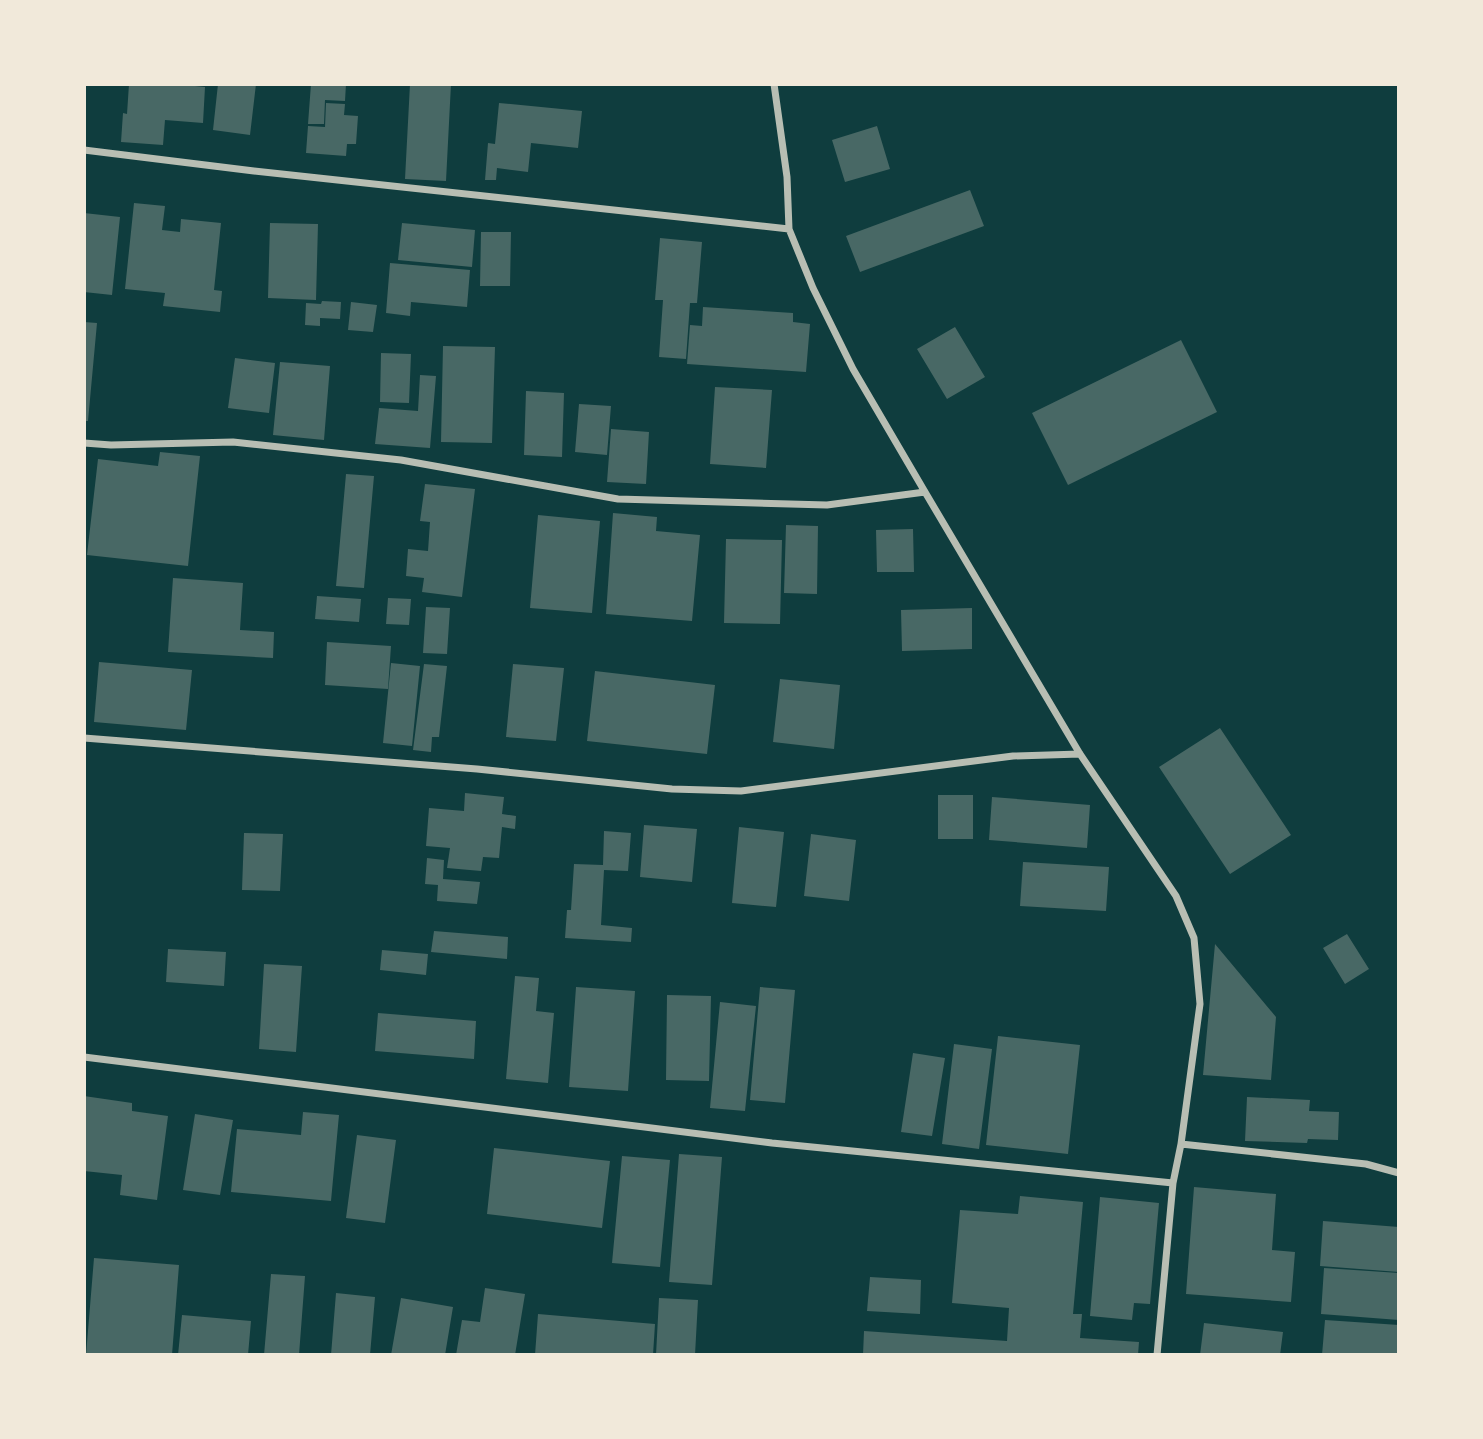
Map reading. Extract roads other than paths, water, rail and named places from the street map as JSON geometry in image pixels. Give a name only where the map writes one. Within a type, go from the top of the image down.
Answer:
[{"type":"street","points":[[774,84],[788,177],[789,229],[813,288],[853,369],[925,492],[1080,754],[1176,896],[1195,938],[1200,1004],[1173,1183],[1157,1355]]},
{"type":"street","points":[[84,150],[268,173],[789,229]]},
{"type":"street","points":[[84,443],[111,445],[233,442],[388,458],[618,499],[827,505],[925,492]]},
{"type":"street","points":[[84,738],[477,769],[673,789],[741,791],[1013,756],[1080,754]]},
{"type":"street","points":[[84,1057],[772,1143],[1173,1183]]},
{"type":"street","points":[[1181,1144],[1366,1164],[1399,1174]]}]
